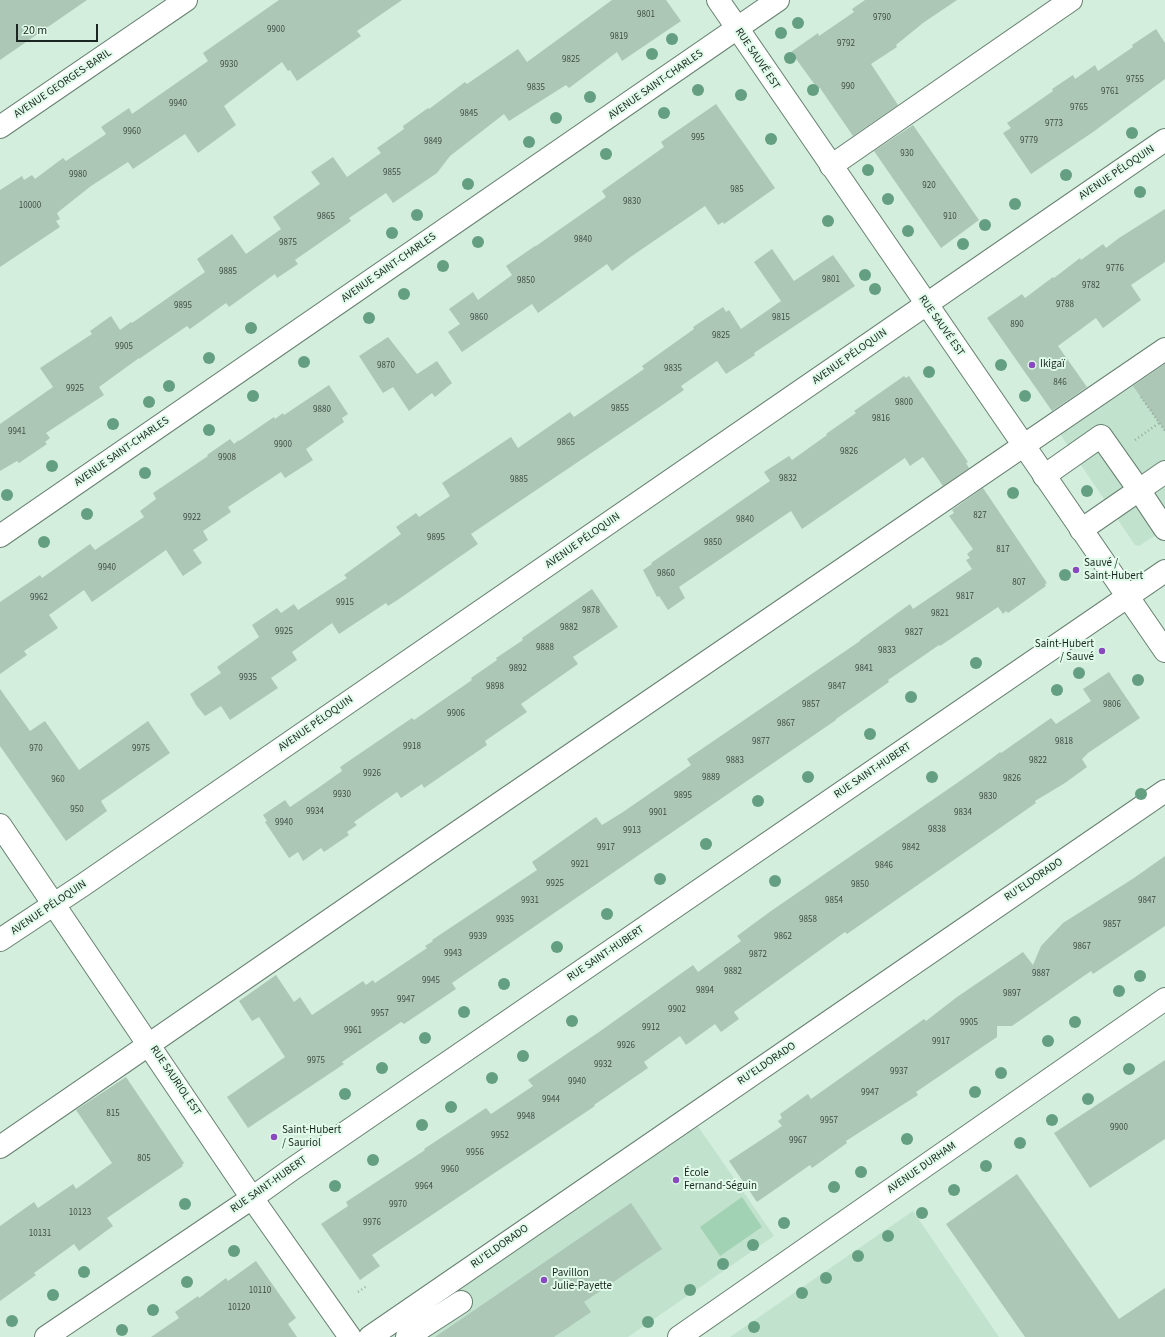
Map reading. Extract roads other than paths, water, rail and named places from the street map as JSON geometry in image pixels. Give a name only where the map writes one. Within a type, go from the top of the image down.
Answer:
[{"type":"street","name":"AVENUE GEORGES-BARIL","points":[[0,127],[186,0]]},
{"type":"street","name":"RUE SAUVÉ EST","points":[[718,0],[1165,651]]},
{"type":"street","name":"AVENUE SAINT-CHARLES","points":[[0,536],[778,0]]},
{"type":"street","points":[[831,166],[1071,0]]},
{"type":"street","name":"AVENUE PÉLOQUIN","points":[[0,940],[1165,140]]},
{"type":"street","points":[[0,1147],[1165,349]]},
{"type":"street","points":[[1044,476],[1101,436],[1165,529]]},
{"type":"street","points":[[1081,530],[1165,472]]},
{"type":"street","name":"RUE SAINT-HUBERT","points":[[46,1337],[252,1198],[1165,571]]},
{"type":"street","name":"RU’ELDORADO","points":[[370,1337],[1165,791]]},
{"type":"street","name":"RUE SAURIOL EST","points":[[0,825],[252,1198],[350,1337]]},
{"type":"street","name":"AVENUE DURHAM","points":[[679,1337],[1165,999]]},
{"type":"street","points":[[407,1337],[461,1302]]},
{"type":"place","name":"Ikigaï","points":[[1032,365]]},
{"type":"place","name":"Sauvé / Saint-Hubert","points":[[1076,570]]},
{"type":"place","name":"Saint-Hubert / Sauvé","points":[[1102,651]]},
{"type":"place","name":"Saint-Hubert / Sauriol","points":[[274,1137]]},
{"type":"place","name":"École Fernand-Séguin","points":[[676,1180]]},
{"type":"place","name":"Pavillon Julie-Payette","points":[[544,1280]]}]
